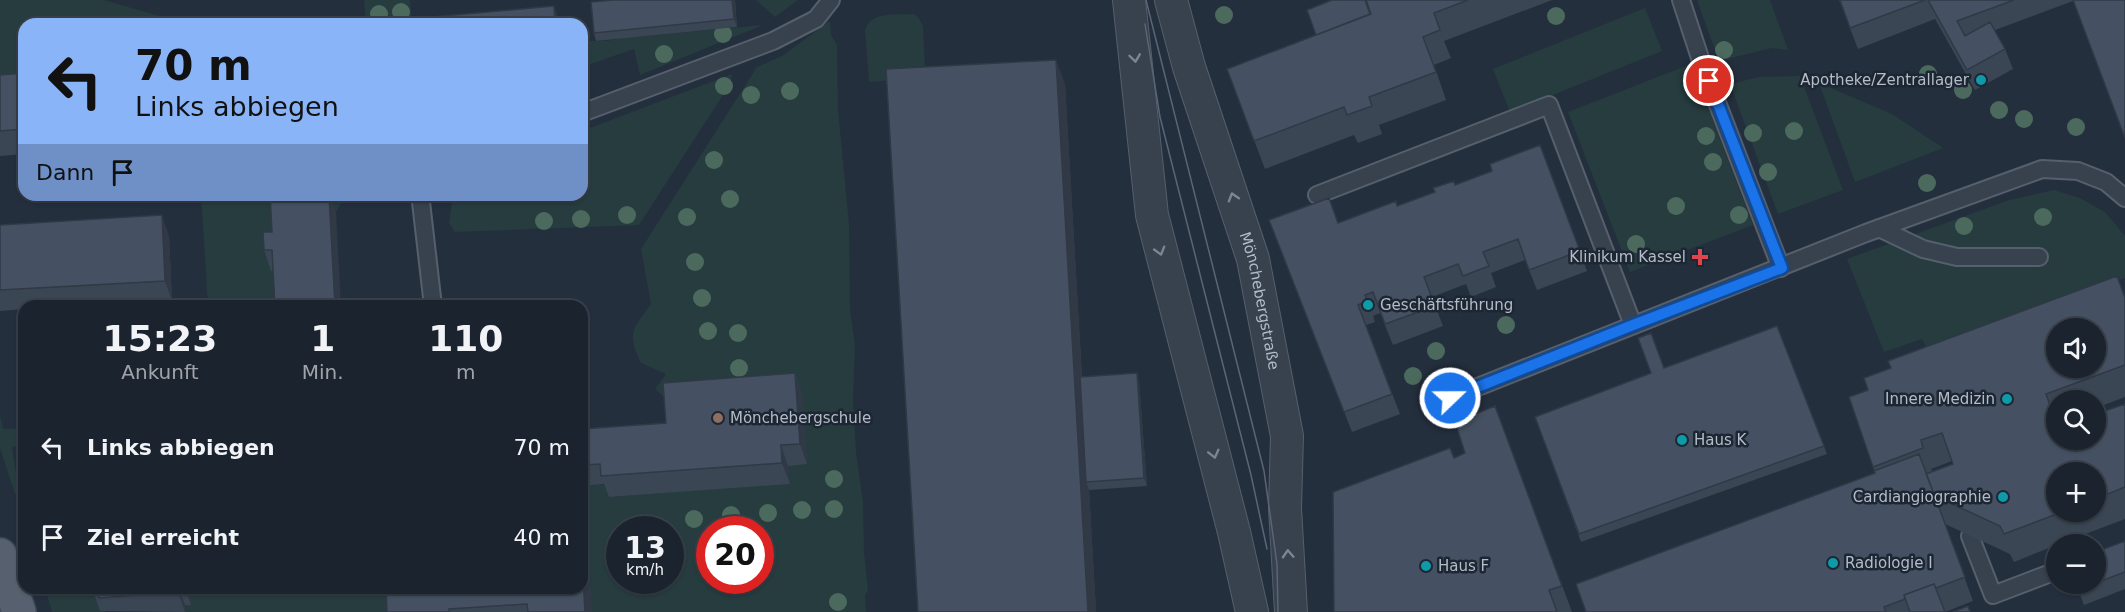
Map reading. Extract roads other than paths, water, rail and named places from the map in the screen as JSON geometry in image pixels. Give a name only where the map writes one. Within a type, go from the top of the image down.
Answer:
[{"type":"main road","points":[[0,555],[20,612]]},
{"type":"street","points":[[1129,0],[1129,17],[1140,91],[1144,154],[1154,224],[1234,532],[1252,612]]},
{"type":"street","name":"Mönchebergstraße","points":[[1171,0],[1189,67],[1253,259],[1287,436],[1286,508],[1291,612]]},
{"type":"lane","points":[[588,111],[772,40],[816,19],[831,0]]},
{"type":"lane","points":[[1681,0],[1701,61],[1782,268]]},
{"type":"lane","points":[[1317,195],[1549,105],[1633,325]]},
{"type":"lane","points":[[1450,398],[1879,228],[2043,170],[2078,171],[2106,182],[2125,198]]},
{"type":"lane","points":[[421,201],[432,300]]},
{"type":"lane","points":[[1879,228],[1923,249],[1957,256],[2039,257]]},
{"type":"lane","points":[[1970,536],[1994,595],[2046,575]]},
{"type":"tram line","points":[[1146,0],[1264,471],[1277,564],[1278,612]]},
{"type":"tram line","points":[[1145,24],[1160,117],[1251,475],[1267,549]]},
{"type":"place","name":"Apotheke/Zentrallager","points":[[1981,80]]},
{"type":"place","name":"Klinikum Kassel","points":[[1700,257]]},
{"type":"place","name":"Geschäftsführung","points":[[1368,305]]},
{"type":"place","name":"Innere Medizin","points":[[2007,399]]},
{"type":"place","name":"Mönchebergschule","points":[[718,418]]},
{"type":"place","name":"Haus K","points":[[1682,440]]},
{"type":"place","name":"Cardiangiographie","points":[[2003,497]]},
{"type":"place","name":"Radiologie I","points":[[1833,563]]},
{"type":"place","name":"Haus F","points":[[1426,566]]}]
